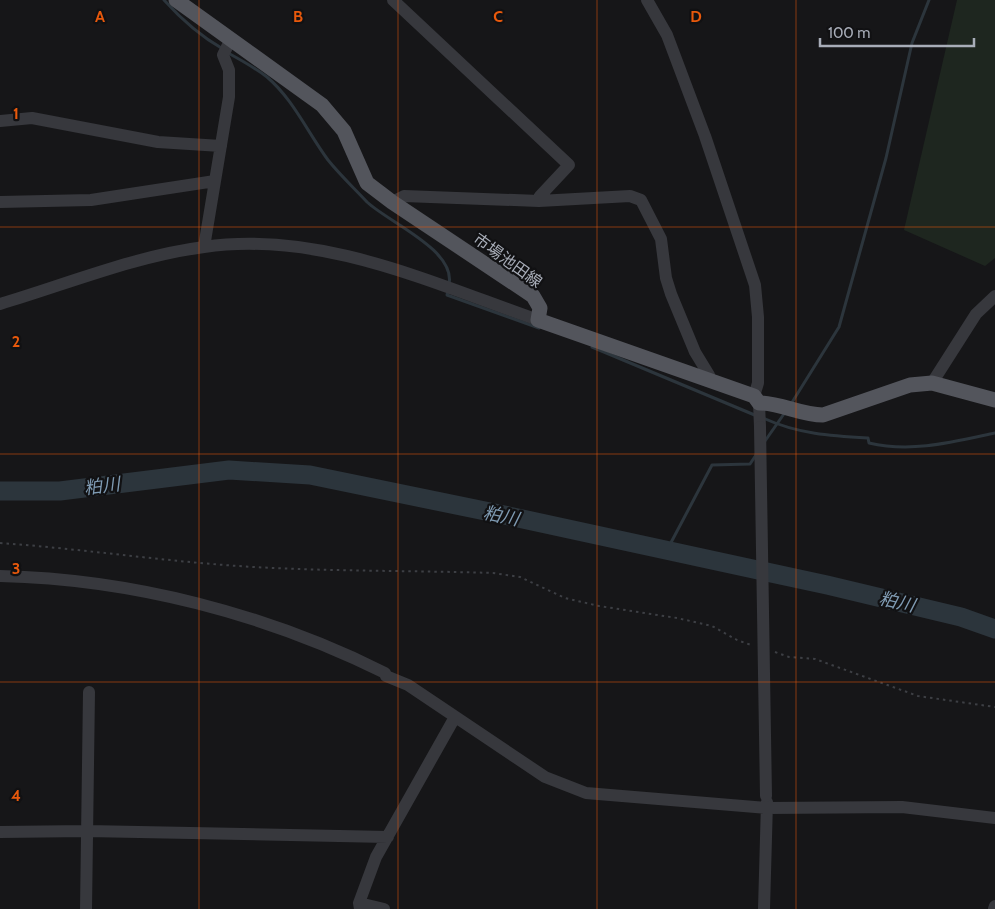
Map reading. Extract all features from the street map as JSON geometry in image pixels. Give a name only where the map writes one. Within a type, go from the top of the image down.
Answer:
[{"type":"main road","name":"市場池田線","points":[[176,0],[322,105],[344,131],[367,182],[392,202],[533,296],[540,308],[538,320]]},
{"type":"main road","points":[[538,320],[710,380],[757,400],[812,415],[823,415],[910,384],[932,383],[995,400]]},
{"type":"street","points":[[393,0],[569,165],[540,196],[539,201]]},
{"type":"street","points":[[647,0],[670,44],[705,136],[755,284],[758,317],[757,400],[760,427],[767,802],[764,909]]},
{"type":"street","points":[[204,247],[230,98],[228,70],[223,55],[231,39]]},
{"type":"street","points":[[0,121],[32,118],[158,142],[221,146]]},
{"type":"street","points":[[0,202],[91,200],[215,181]]},
{"type":"street","points":[[392,202],[404,196],[539,201],[630,196],[641,200],[661,239],[666,278],[695,352],[710,380]]},
{"type":"street","points":[[0,304],[147,259],[204,247],[239,244],[299,247],[341,253],[538,320]]},
{"type":"street","points":[[932,383],[976,314],[995,296]]},
{"type":"street","points":[[0,576],[52,578],[105,585],[170,597],[248,619],[355,658],[385,673],[386,676],[408,685],[545,778],[586,793],[902,807],[995,818]]},
{"type":"street","points":[[86,909],[89,692]]},
{"type":"street","points":[[384,909],[360,906],[376,857],[455,717]]},
{"type":"street","points":[[0,832],[87,831],[388,837]]},
{"type":"path","points":[[0,543],[66,547],[213,564],[310,570],[493,573],[520,577],[565,598],[712,626],[737,640],[754,646]]},
{"type":"path","points":[[772,651],[789,657],[815,659],[838,666],[918,696],[995,707]]},
{"type":"shaded area","points":[[957,0],[995,0],[995,258],[985,266],[904,230]]},
{"type":"waterway","points":[[164,0],[192,27],[223,49]]},
{"type":"waterway","points":[[791,404],[839,327],[886,158],[912,43],[929,0]]},
{"type":"waterway","points":[[228,53],[258,70],[285,95],[328,160],[367,202],[432,248],[442,260],[448,272],[449,284]]},
{"type":"waterway","points":[[448,290],[447,295],[539,328]]},
{"type":"waterway","points":[[592,347],[757,416]]},
{"type":"waterway","points":[[765,441],[786,411]]},
{"type":"waterway","points":[[763,418],[802,431],[868,438],[869,443],[885,446],[917,447],[995,433]]},
{"type":"waterway","points":[[666,552],[712,465],[750,464],[756,455]]},
{"type":"waterway","name":"粕川","points":[[0,491],[60,491],[229,470],[310,475],[827,585],[961,617],[995,629]]}]
